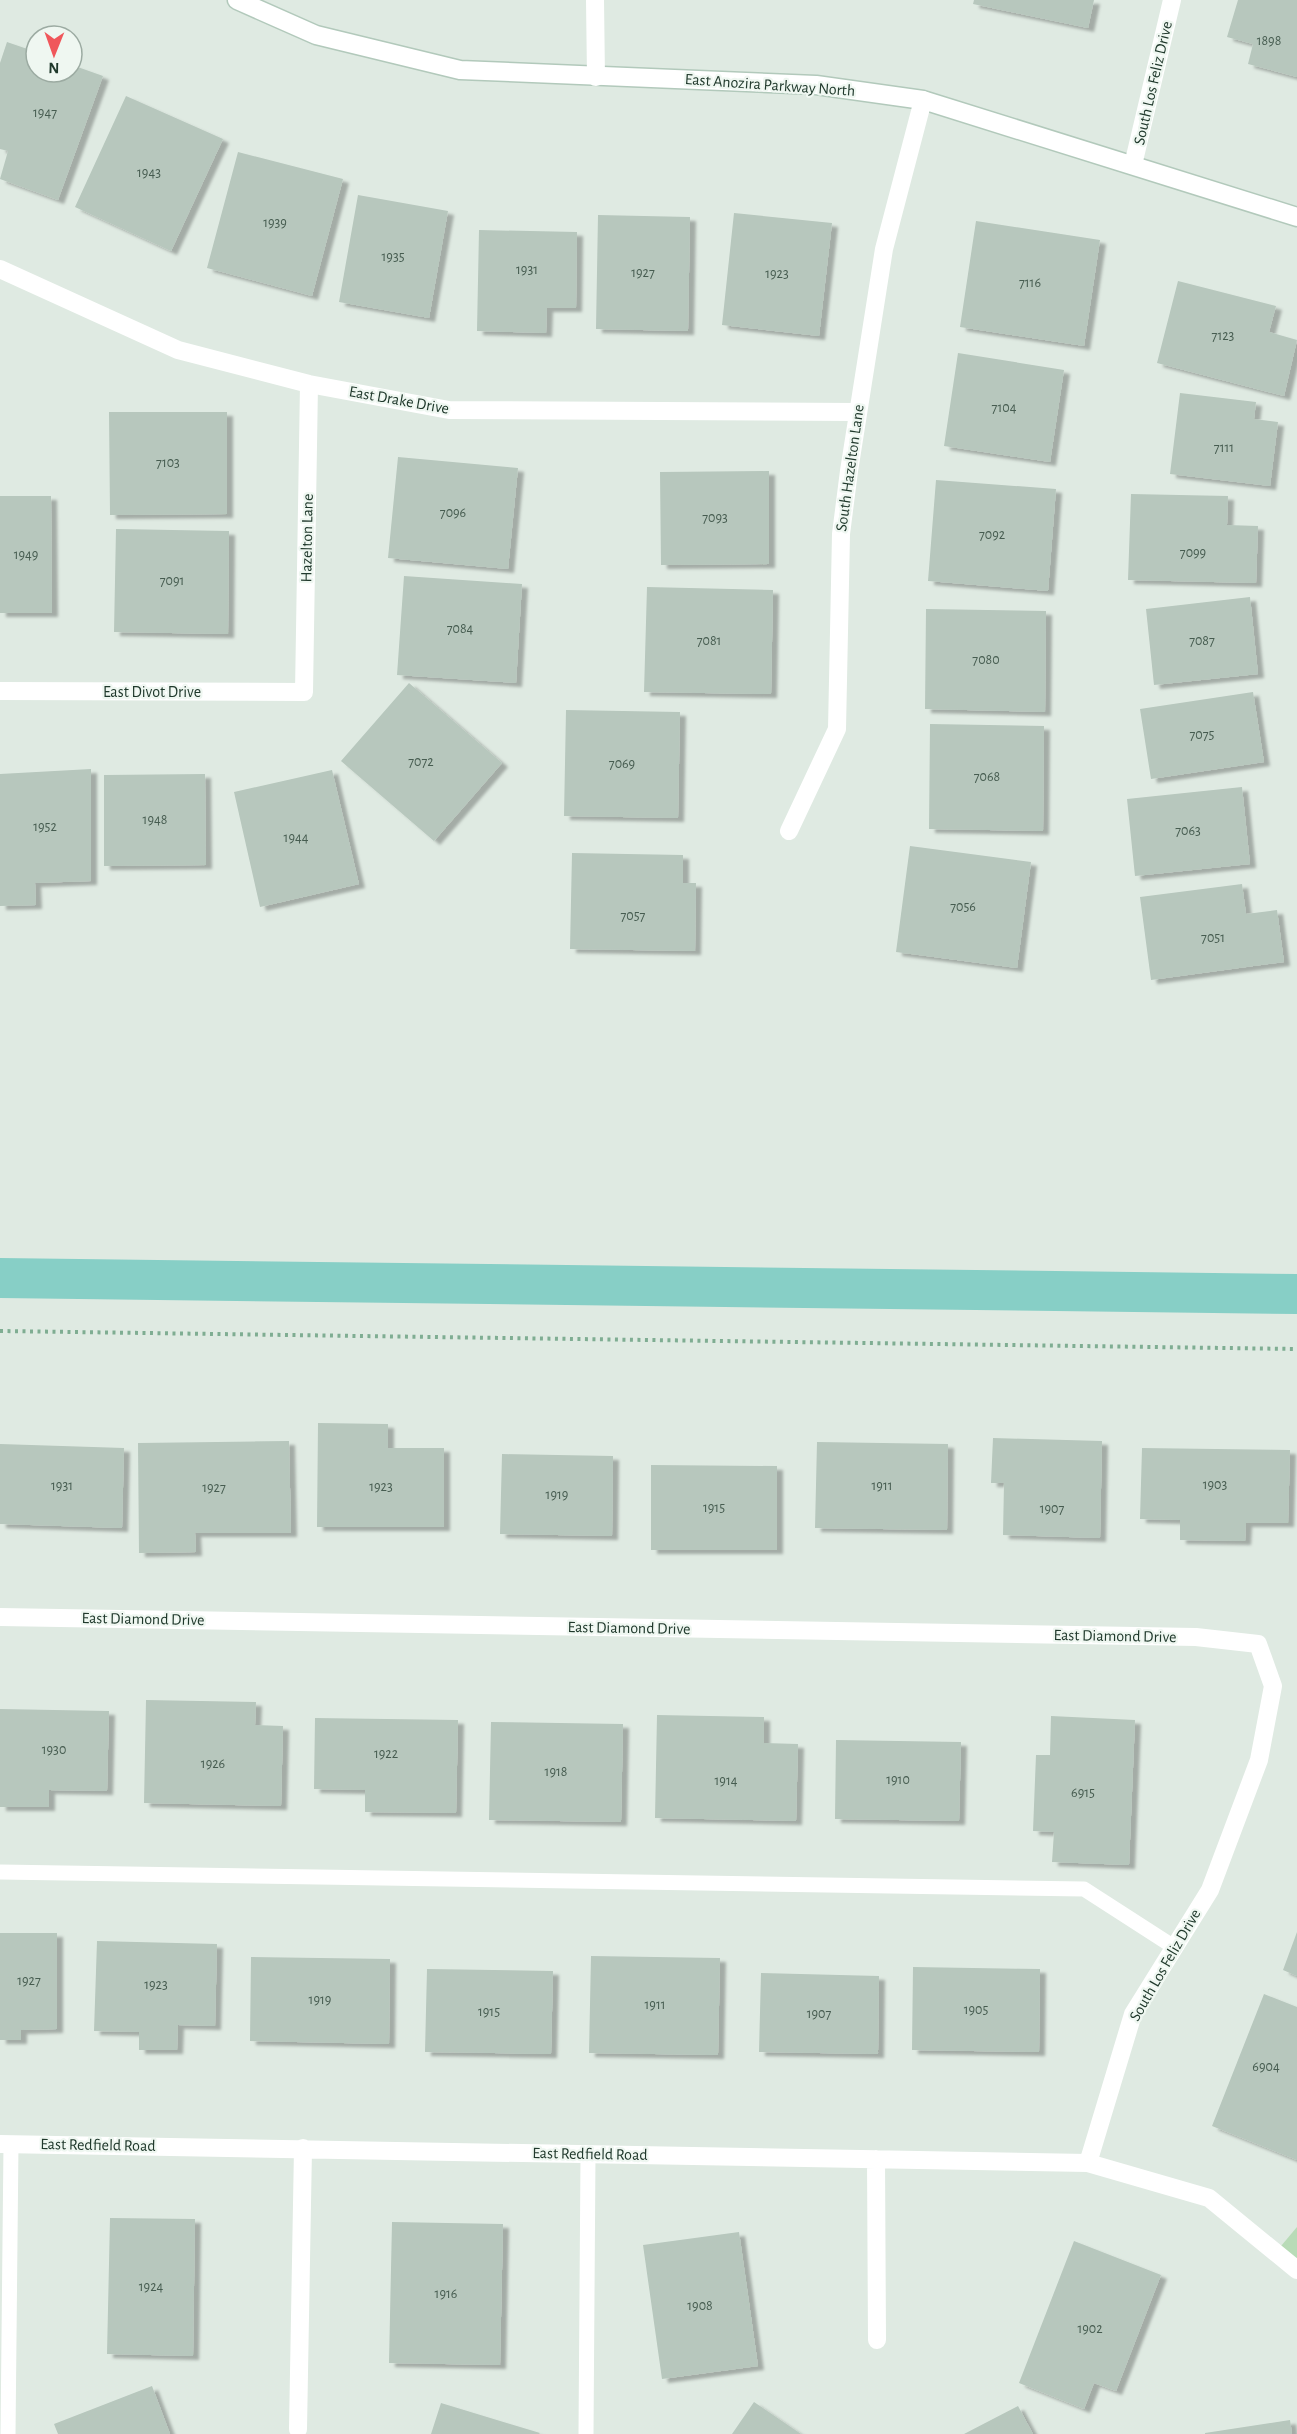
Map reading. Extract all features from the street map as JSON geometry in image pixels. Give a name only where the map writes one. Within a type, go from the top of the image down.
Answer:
[{"type":"street","name":"East Anozira Parkway North","points":[[237,0],[316,34],[460,70],[694,78],[816,85],[923,100],[1297,217]]},
{"type":"street","points":[[595,0],[596,76]]},
{"type":"street","name":"South Los Feliz Drive","points":[[1133,165],[1172,0]]},
{"type":"street","name":"South Hazelton Lane","points":[[789,831],[837,729],[841,534],[857,412],[884,249],[923,100]]},
{"type":"street","name":"East Drake Drive","points":[[0,269],[178,350],[309,384],[449,410],[857,412]]},
{"type":"street","name":"Hazelton Lane","points":[[304,692],[309,384]]},
{"type":"street","name":"East Divot Drive","points":[[0,691],[304,692]]},
{"type":"street","name":"East Diamond Drive","points":[[0,1617],[1184,1637],[1258,1644]]},
{"type":"street","name":"South Los Feliz Drive","points":[[1088,2163],[1133,2014],[1210,1890],[1259,1760],[1273,1686],[1258,1644]]},
{"type":"street","name":"East Redfield Road","points":[[6,2144],[1088,2163]]},
{"type":"street","points":[[298,2429],[303,2148]]},
{"type":"street","points":[[876,2159],[877,2340]]},
{"type":"street","points":[[1088,2163],[1209,2198],[1297,2270]]},
{"type":"lane","points":[[0,1872],[1084,1889],[1174,1947]]},
{"type":"lane","points":[[6,2144],[8,2434]]},
{"type":"lane","points":[[586,2434],[588,2154]]},
{"type":"path","points":[[0,1331],[1297,1349]]},
{"type":"green space","points":[[1297,2227],[1297,2270],[1276,2252]]},
{"type":"building","points":[[974,0],[1094,0],[1088,28],[973,4]]},
{"type":"building","points":[[1238,0],[1297,0],[1297,77],[1248,64],[1253,44],[1227,37]]},
{"type":"building","points":[[7,42],[24,48],[24,84],[84,84],[84,69],[103,76],[58,200],[0,179],[8,151],[0,149],[0,63]]},
{"type":"building","points":[[126,96],[223,139],[171,251],[75,207]]},
{"type":"building","points":[[238,152],[343,179],[312,296],[207,268]]},
{"type":"building","points":[[358,195],[448,211],[429,318],[339,302]]},
{"type":"building","points":[[734,213],[832,223],[819,336],[722,325]]},
{"type":"building","points":[[598,215],[690,217],[688,331],[596,329]]},
{"type":"building","points":[[976,221],[1100,240],[1084,346],[960,327]]},
{"type":"building","points":[[479,230],[577,232],[576,308],[547,308],[546,333],[477,331]]},
{"type":"building","points":[[1178,281],[1276,306],[1269,332],[1297,340],[1284,396],[1157,363]]},
{"type":"building","points":[[958,353],[1064,370],[1050,462],[944,446]]},
{"type":"building","points":[[1180,393],[1256,402],[1254,419],[1278,422],[1270,486],[1170,474]]},
{"type":"building","points":[[109,412],[227,412],[227,514],[110,515]]},
{"type":"building","points":[[398,457],[518,468],[508,569],[388,558]]},
{"type":"building","points":[[769,471],[769,564],[661,565],[660,472]]},
{"type":"building","points":[[936,480],[1056,489],[1048,591],[928,581]]},
{"type":"building","points":[[1131,494],[1228,496],[1227,525],[1258,526],[1256,583],[1128,580]]},
{"type":"building","points":[[0,496],[51,496],[52,613],[0,613]]},
{"type":"building","points":[[116,529],[229,531],[228,634],[114,632]]},
{"type":"building","points":[[404,576],[522,584],[516,683],[397,675]]},
{"type":"building","points":[[647,587],[773,590],[771,694],[644,692]]},
{"type":"building","points":[[1250,597],[1258,674],[1154,685],[1146,609]]},
{"type":"building","points":[[926,609],[1046,611],[1045,712],[925,709]]},
{"type":"building","points":[[409,683],[502,763],[434,841],[341,761]]},
{"type":"building","points":[[1253,692],[1264,762],[1151,779],[1140,709]]},
{"type":"building","points":[[566,710],[680,712],[678,818],[564,816]]},
{"type":"building","points":[[930,724],[1044,726],[1043,831],[929,829]]},
{"type":"building","points":[[91,769],[91,881],[35,883],[36,905],[0,906],[0,774]]},
{"type":"building","points":[[332,770],[359,884],[260,907],[234,792]]},
{"type":"building","points":[[205,774],[206,865],[104,866],[104,775]]},
{"type":"building","points":[[1242,787],[1250,864],[1135,876],[1127,799]]},
{"type":"building","points":[[910,846],[1031,862],[1017,968],[896,952]]},
{"type":"building","points":[[572,853],[683,855],[683,883],[696,883],[695,951],[570,949]]},
{"type":"building","points":[[1242,884],[1246,914],[1277,910],[1284,962],[1151,980],[1140,897]]},
{"type":"building","points":[[318,1423],[388,1424],[388,1448],[444,1448],[444,1527],[317,1527]]},
{"type":"building","points":[[993,1438],[1102,1441],[1100,1538],[1003,1535],[1004,1483],[991,1483]]},
{"type":"building","points":[[289,1441],[291,1533],[195,1533],[196,1552],[139,1553],[138,1443]]},
{"type":"building","points":[[817,1442],[948,1444],[947,1530],[815,1528]]},
{"type":"building","points":[[0,1444],[124,1448],[122,1528],[0,1524]]},
{"type":"building","points":[[1142,1448],[1290,1450],[1288,1523],[1246,1523],[1245,1541],[1180,1540],[1180,1520],[1140,1519]]},
{"type":"building","points":[[502,1454],[613,1456],[612,1536],[500,1534]]},
{"type":"building","points":[[651,1465],[777,1466],[777,1550],[651,1550]]},
{"type":"building","points":[[146,1700],[256,1702],[255,1725],[283,1726],[281,1806],[144,1803]]},
{"type":"building","points":[[0,1709],[109,1711],[107,1791],[49,1790],[49,1807],[0,1807]]},
{"type":"building","points":[[657,1715],[764,1717],[764,1743],[798,1744],[796,1821],[655,1818]]},
{"type":"building","points":[[1051,1716],[1135,1720],[1129,1865],[1052,1862],[1054,1832],[1033,1831],[1036,1755],[1050,1755]]},
{"type":"building","points":[[315,1718],[458,1720],[456,1813],[365,1812],[365,1790],[314,1789]]},
{"type":"building","points":[[491,1722],[623,1724],[621,1822],[489,1820]]},
{"type":"building","points":[[836,1740],[961,1742],[959,1821],[835,1819]]},
{"type":"building","points":[[1297,1932],[1297,1976],[1283,1970]]},
{"type":"building","points":[[0,1933],[57,1933],[57,2029],[21,2030],[21,2040],[0,2040]]},
{"type":"building","points":[[97,1941],[217,1944],[215,2026],[178,2025],[177,2050],[139,2050],[139,2032],[94,2031]]},
{"type":"building","points":[[591,1956],[720,1958],[718,2055],[589,2053]]},
{"type":"building","points":[[251,1957],[390,1959],[389,2044],[250,2041]]},
{"type":"building","points":[[913,1967],[1040,1969],[1039,2052],[912,2050]]},
{"type":"building","points":[[427,1969],[553,1971],[551,2054],[425,2052]]},
{"type":"building","points":[[761,1973],[879,1976],[878,2054],[759,2052]]},
{"type":"building","points":[[1264,1994],[1297,2007],[1297,2160],[1212,2126]]},
{"type":"building","points":[[110,2218],[195,2219],[193,2356],[107,2354]]},
{"type":"building","points":[[392,2222],[503,2224],[500,2365],[389,2363]]},
{"type":"building","points":[[739,2232],[758,2366],[662,2379],[643,2245]]},
{"type":"building","points":[[1074,2241],[1161,2275],[1116,2391],[1094,2383],[1084,2409],[1019,2383]]},
{"type":"building","points":[[152,2386],[170,2434],[58,2434],[54,2424]]},
{"type":"building","points":[[754,2402],[801,2434],[732,2434]]},
{"type":"building","points":[[441,2403],[540,2433],[431,2434]]},
{"type":"building","points":[[1018,2406],[1033,2434],[964,2434]]},
{"type":"building","points":[[1290,2420],[1292,2434],[1205,2434],[1205,2433]]},
{"type":"waterway","points":[[0,1278],[1297,1294]]}]
